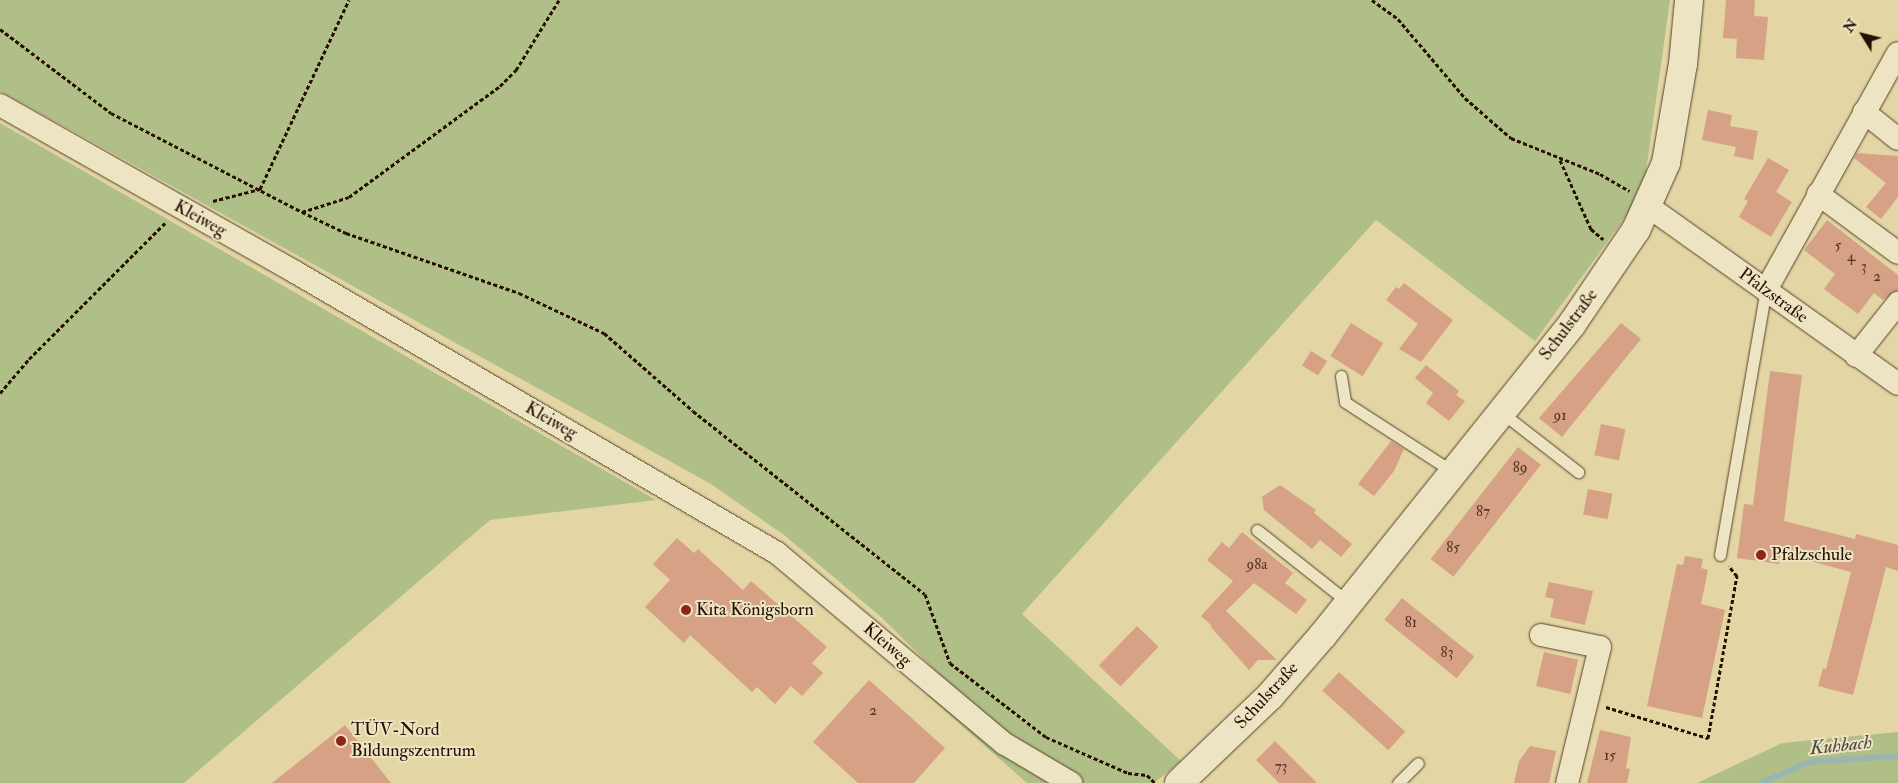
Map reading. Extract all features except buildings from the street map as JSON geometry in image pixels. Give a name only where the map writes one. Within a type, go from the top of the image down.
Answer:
[{"type":"main road","name":"Schulstraße","points":[[1179,783],[1270,696],[1349,603],[1572,324],[1620,255],[1649,207],[1666,163],[1674,122],[1689,0]]},
{"type":"street","points":[[1766,290],[1898,53]]},
{"type":"street","name":"Kleiweg","points":[[0,105],[778,553],[1005,744],[1071,783]]},
{"type":"street","points":[[1864,112],[1898,139]]},
{"type":"street","points":[[1818,194],[1898,253]]},
{"type":"street","name":"Pfalzstraße","points":[[1649,207],[1856,356],[1898,384]]},
{"type":"street","points":[[1856,356],[1898,303]]},
{"type":"street","points":[[1541,635],[1600,647],[1567,783]]},
{"type":"lane","points":[[1720,555],[1766,290]]},
{"type":"lane","points":[[1341,376],[1345,402],[1453,472]]},
{"type":"lane","points":[[1501,412],[1578,472]]},
{"type":"lane","points":[[1257,530],[1349,603]]},
{"type":"lane","points":[[1398,783],[1418,763]]},
{"type":"path","points":[[260,188],[349,0]]},
{"type":"path","points":[[302,212],[349,197],[500,86],[516,70],[559,0]]},
{"type":"path","points":[[1372,0],[1398,19],[1487,120],[1511,138],[1560,160],[1600,174],[1649,207]]},
{"type":"path","points":[[0,29],[111,113],[260,188],[302,212],[346,233],[519,293],[604,332],[693,411],[925,594],[950,663],[1046,737],[1128,774],[1147,775],[1155,783]]},
{"type":"path","points":[[1560,160],[1591,229],[1620,255]]},
{"type":"path","points":[[0,393],[29,359],[181,208],[260,188]]},
{"type":"path","points":[[1587,702],[1708,738],[1737,576],[1720,555]]},
{"type":"green space","points":[[0,0],[1670,0],[1643,193],[1535,341],[1376,220],[1022,614],[1181,761],[1154,783],[1027,783],[927,695],[951,686],[881,617],[784,535],[711,484],[0,91]]},
{"type":"green space","points":[[0,123],[656,500],[490,520],[184,783],[0,783]]},
{"type":"green space","points":[[1898,732],[1898,783],[1697,783],[1782,743]]},
{"type":"waterway","name":"Kuhbach","points":[[1761,783],[1809,762],[1898,756]]},
{"type":"place","name":"Pfalzschule","points":[[1761,555]]},
{"type":"place","name":"Kita Königsborn","points":[[686,610]]},
{"type":"place","name":"TÜV-Nord Bildungszentrum","points":[[341,741]]}]
